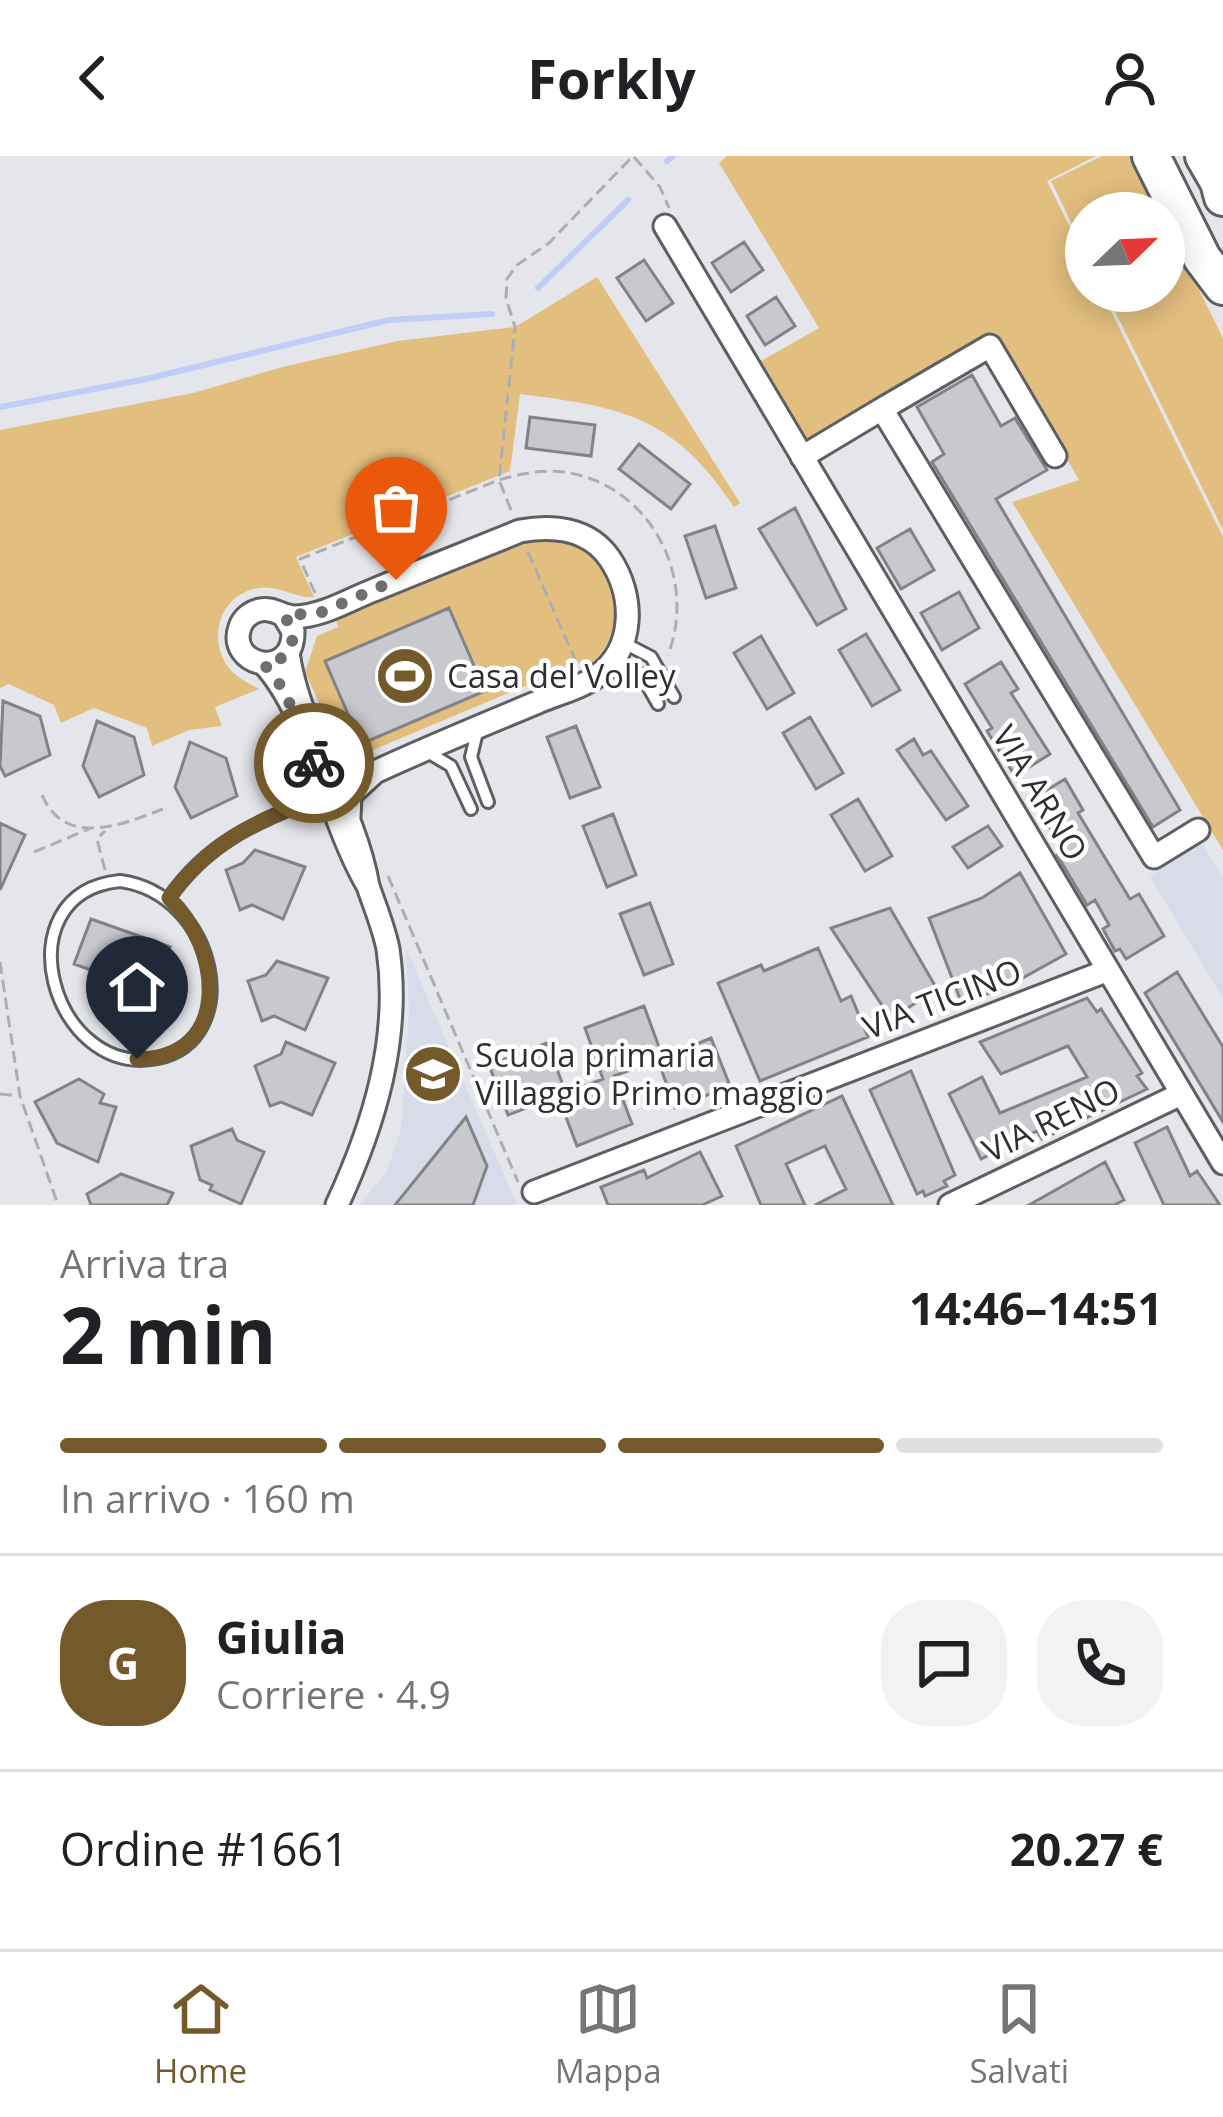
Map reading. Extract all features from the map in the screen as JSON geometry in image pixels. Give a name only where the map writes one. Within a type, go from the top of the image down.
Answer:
[{"type":"main road","points":[[1150,156],[1202,258],[1223,286]]},
{"type":"main road","points":[[1204,156],[1223,197]]},
{"type":"street","name":"VIA ARNO","points":[[665,226],[1223,1162]]},
{"type":"street","points":[[802,457],[990,346],[1055,456]]},
{"type":"street","name":"VIA ARNO","points":[[882,409],[1154,856],[1198,830]]},
{"type":"street","points":[[349,817],[350,795],[360,782],[588,673],[622,642],[628,601],[620,574],[603,548],[562,528],[520,531],[322,612],[284,616],[258,610],[243,621],[241,649],[264,664],[284,690],[352,859],[368,886]]},
{"type":"street","points":[[284,616],[293,631],[288,652],[296,688],[349,817],[387,944],[393,996],[390,1042],[376,1102],[337,1205]]},
{"type":"street","points":[[264,664],[288,652]]},
{"type":"street","name":"VIA TICINO","points":[[529,1194],[1106,970]]},
{"type":"street","name":"VIA RENO","points":[[950,1205],[1181,1094]]},
{"type":"lane","points":[[622,642],[651,656],[674,697]]},
{"type":"lane","points":[[588,673],[617,669],[641,674],[658,704]]},
{"type":"lane","points":[[479,727],[471,757],[488,802]]},
{"type":"lane","points":[[423,750],[451,766],[471,809]]},
{"type":"lane","points":[[169,898],[190,868],[217,846],[250,826],[326,794]]},
{"type":"lane","points":[[105,882],[136,883],[169,898],[184,912],[204,946],[211,986],[207,1005],[192,1038],[180,1049],[152,1059],[124,1057],[80,1032],[56,998],[50,975],[50,940],[59,915],[83,891],[105,882]]},
{"type":"path","points":[[588,673],[499,479],[514,327],[506,298],[507,279],[633,156],[660,187],[669,207],[665,226]]},
{"type":"path","points":[[322,612],[300,559],[499,479],[528,472],[565,472],[602,483],[635,506],[660,538],[676,579],[679,623],[667,660]]},
{"type":"path","points":[[350,504],[363,534]]},
{"type":"path","points":[[42,795],[58,816],[90,829],[107,830]]},
{"type":"path","points":[[105,882],[105,860],[97,839],[107,830],[163,808]]},
{"type":"path","points":[[34,852],[90,829]]},
{"type":"path","points":[[384,865],[529,1194]]},
{"type":"path","points":[[0,962],[20,1096],[58,1205]]},
{"type":"path","points":[[0,1094],[20,1096]]},
{"type":"shaded area","points":[[727,156],[1096,156],[1047,181],[1065,217],[1065,312],[1111,312],[1223,537],[1223,850],[1012,502],[1079,480],[995,333],[808,441],[761,361],[819,328],[719,163]]},
{"type":"shaded area","points":[[1102,156],[1133,156],[1151,192],[1065,192],[1065,210],[1051,181]]},
{"type":"shaded area","points":[[1185,261],[1223,338],[1223,530],[1115,312],[1185,312]]},
{"type":"shaded area","points":[[597,277],[740,503],[734,507],[690,453],[643,421],[588,404],[520,394],[510,471],[296,557],[314,597],[260,588],[247,591],[227,607],[218,629],[222,655],[235,674],[259,689],[215,707],[222,726],[189,730],[152,746],[147,728],[94,708],[61,723],[54,705],[9,684],[0,688],[0,430],[193,393],[398,341],[515,327]]},
{"type":"shaded area","points":[[553,538],[595,559],[616,592],[613,631],[586,669],[582,662],[361,755],[341,751],[305,672],[317,636],[338,627],[336,619],[531,539]]},
{"type":"shaded area","points":[[1202,844],[1223,878],[1223,999],[1150,876]]},
{"type":"shaded area","name":"Scuola primaria Villaggio Primo maggio","points":[[406,948],[517,1205],[359,1205],[387,1171],[401,1128],[409,1011]]},
{"type":"building","points":[[744,242],[763,270],[731,292],[712,263]]},
{"type":"building","points":[[644,260],[673,303],[646,321],[617,278]]},
{"type":"building","points":[[776,297],[795,326],[765,345],[747,316]]},
{"type":"building","points":[[972,375],[1001,426],[1015,418],[1047,470],[996,499],[1180,810],[1153,827],[932,462],[944,454],[917,407]]},
{"type":"building","points":[[530,417],[595,425],[591,456],[526,448]]},
{"type":"building","points":[[639,444],[690,484],[671,509],[619,469]]},
{"type":"building","points":[[795,508],[846,609],[817,625],[759,529]]},
{"type":"building","points":[[715,526],[736,588],[706,598],[685,536]]},
{"type":"building","points":[[910,529],[934,570],[901,589],[877,548]]},
{"type":"building","points":[[959,592],[979,628],[942,650],[921,613]]},
{"type":"building","name":"Casa del Volley","points":[[449,608],[485,691],[361,744],[325,661]]},
{"type":"building","points":[[866,634],[900,690],[872,706],[839,650]]},
{"type":"building","points":[[761,636],[794,693],[767,709],[734,653]]},
{"type":"building","points":[[1001,662],[1018,689],[1011,693],[1050,754],[1015,776],[965,684]]},
{"type":"building","points":[[3,701],[40,716],[50,755],[5,776],[0,766]]},
{"type":"building","points":[[810,717],[843,773],[816,789],[783,733]]},
{"type":"building","points":[[97,721],[134,737],[144,775],[99,797],[83,766]]},
{"type":"building","points":[[576,726],[600,787],[570,798],[547,737]]},
{"type":"building","points":[[914,739],[923,755],[931,751],[968,806],[946,820],[897,750]]},
{"type":"building","points":[[190,742],[226,758],[237,796],[191,818],[175,787]]},
{"type":"building","points":[[1065,779],[1083,810],[1078,813],[1130,899],[1139,894],[1164,936],[1126,959],[1120,949],[1115,951],[1103,929],[1109,925],[1095,900],[1087,905],[1057,855],[1064,851],[1032,799]]},
{"type":"building","points":[[858,799],[892,856],[865,871],[831,815]]},
{"type":"building","points":[[613,814],[636,875],[607,887],[583,826]]},
{"type":"building","points":[[0,823],[25,835],[0,890]]},
{"type":"building","points":[[988,826],[1002,846],[968,868],[953,847]]},
{"type":"building","points":[[255,850],[305,867],[283,919],[252,905],[240,910],[226,870],[243,863]]},
{"type":"building","points":[[1020,873],[1066,954],[1010,985],[962,1004],[929,918],[982,898]]},
{"type":"building","points":[[650,903],[673,964],[644,975],[620,914]]},
{"type":"building","points":[[890,908],[937,989],[891,1019],[831,928]]},
{"type":"building","points":[[91,919],[170,947],[154,992],[74,964]]},
{"type":"building","points":[[818,948],[841,1001],[851,996],[868,1037],[760,1081],[718,983],[761,965],[764,971]]},
{"type":"building","points":[[277,961],[328,978],[305,1030],[274,1016],[262,1021],[248,981],[266,975]]},
{"type":"building","points":[[1177,972],[1223,1047],[1223,1122],[1145,993]]},
{"type":"building","points":[[1087,998],[1097,1012],[1101,1009],[1142,1073],[1137,1076],[1147,1089],[1042,1139],[1037,1131],[981,1159],[949,1094],[982,1077],[1000,1113],[1087,1077],[1068,1046],[1001,1074],[980,1042]]},
{"type":"building","points":[[644,1006],[663,1058],[711,1038],[730,1086],[675,1108],[658,1060],[614,1076],[632,1124],[577,1146],[558,1096],[508,1115],[489,1065],[547,1043],[566,1093],[603,1079],[585,1028]]},
{"type":"building","points":[[286,1042],[335,1063],[312,1115],[281,1102],[270,1106],[255,1066],[281,1054]]},
{"type":"building","points":[[911,1071],[955,1175],[944,1181],[947,1186],[925,1196],[923,1191],[917,1194],[870,1090]]},
{"type":"building","points":[[79,1079],[104,1094],[100,1103],[116,1107],[98,1162],[57,1143],[35,1102]]},
{"type":"building","points":[[842,1096],[893,1205],[815,1205],[846,1189],[825,1146],[786,1164],[805,1205],[761,1205],[736,1146]]},
{"type":"building","points":[[466,1117],[487,1166],[473,1205],[395,1205]]},
{"type":"building","points":[[1167,1127],[1190,1176],[1197,1171],[1220,1205],[1164,1205],[1135,1143]]},
{"type":"building","points":[[232,1129],[237,1140],[264,1152],[241,1204],[200,1180],[191,1146]]},
{"type":"building","points":[[700,1152],[722,1196],[702,1205],[608,1205],[601,1187],[644,1170],[647,1178]]},
{"type":"building","points":[[1105,1162],[1124,1200],[1114,1205],[1029,1205]]},
{"type":"building","points":[[121,1174],[173,1193],[167,1205],[91,1205],[87,1194]]},
{"type":"waterway","points":[[667,161],[673,156]]},
{"type":"waterway","points":[[538,288],[628,200]]},
{"type":"waterway","points":[[0,407],[146,379],[389,320],[492,314]]},
{"type":"way so far","points":[[314,763],[284,690],[264,664],[281,659],[292,646],[293,631],[284,616],[322,612],[396,580]]},
{"type":"place","name":"Casa del Volley","points":[[405,676]]},
{"type":"place","name":"Scuola primaria Villaggio Primo maggio","points":[[433,1074]]},
{"type":"route","points":[[137,1059],[167,1056],[192,1038],[202,1023],[211,986],[204,946],[184,912],[169,898],[190,868],[217,846],[250,826],[326,794],[314,763]]}]
